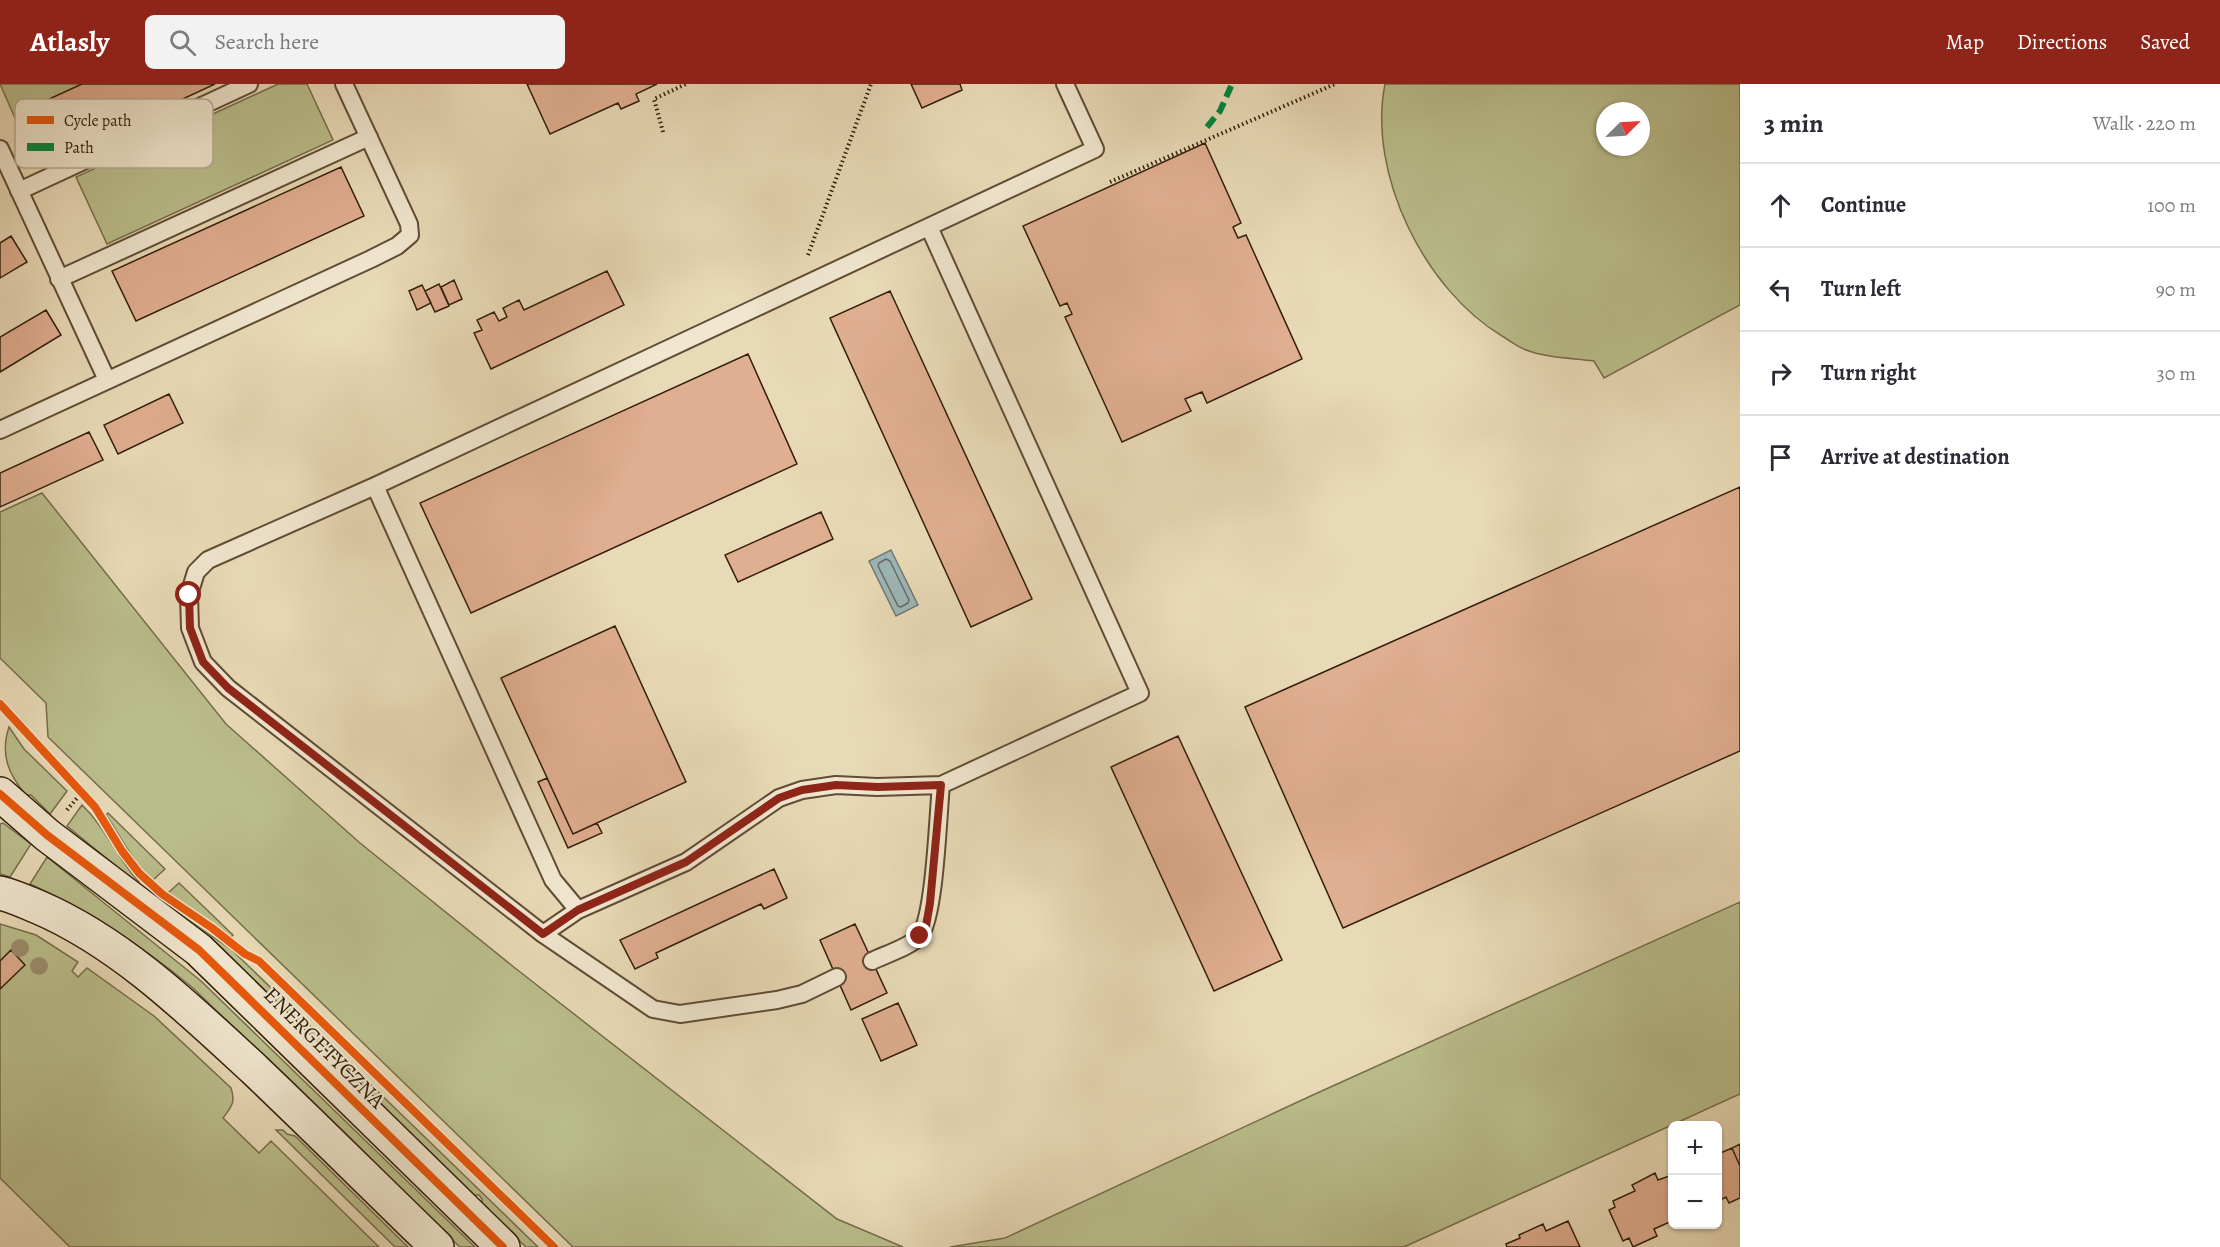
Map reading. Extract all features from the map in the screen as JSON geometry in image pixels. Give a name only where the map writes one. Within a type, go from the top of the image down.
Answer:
[{"type":"street","name":"ENERGETYCZNA","points":[[0,794],[47,835],[199,950],[503,1247]]},
{"type":"street","points":[[0,893],[62,917],[111,948],[189,1009],[437,1247]]},
{"type":"lane","points":[[213,101],[249,84]]},
{"type":"lane","points":[[0,430],[371,259],[406,240],[410,235],[409,224],[344,84]]},
{"type":"lane","points":[[837,977],[802,994],[777,1000],[680,1014],[653,1009],[543,934],[228,688],[203,662],[190,628],[189,595],[196,572],[208,560],[375,486],[1095,149],[1065,84]]},
{"type":"lane","points":[[59,279],[369,137]]},
{"type":"lane","points":[[0,149],[107,380]]},
{"type":"lane","points":[[19,191],[68,168]]},
{"type":"lane","points":[[543,934],[578,910],[686,862],[779,798],[802,790],[836,785],[878,787],[941,785],[1140,693],[929,227]]},
{"type":"lane","points":[[375,486],[554,880],[578,910]]},
{"type":"lane","points":[[872,961],[915,941],[926,926],[941,785]]},
{"type":"path","points":[[663,132],[654,99],[686,84]]},
{"type":"path","points":[[796,288],[871,84]]},
{"type":"path","points":[[1110,182],[1335,84]]},
{"type":"path","points":[[82,792],[88,799]]},
{"type":"green space","points":[[0,84],[82,84],[49,99],[15,99],[15,118]]},
{"type":"green space","points":[[278,84],[307,84],[333,140],[107,244],[76,177],[96,168],[213,168],[213,114]]},
{"type":"green space","points":[[1385,84],[1740,84],[1740,305],[1604,378],[1594,361],[1542,355],[1526,350],[1474,316],[1449,290],[1426,260],[1408,226],[1394,191],[1385,155],[1382,119]]},
{"type":"green space","points":[[42,493],[226,724],[360,843],[515,968],[837,1219],[903,1247],[573,1247],[48,737],[46,703],[0,658],[0,512]]},
{"type":"green space","points":[[9,727],[24,749],[67,791],[50,814],[31,795],[26,795],[10,771],[5,746]]},
{"type":"green space","points":[[82,805],[98,823],[139,882],[138,884],[67,826]]},
{"type":"green space","points":[[108,813],[165,869],[152,881],[127,849],[106,815]]},
{"type":"green space","points":[[3,823],[31,844],[10,877],[0,874],[0,824]]},
{"type":"green space","points":[[47,857],[201,981],[475,1247],[460,1247],[193,988],[115,930],[30,884]]},
{"type":"green space","points":[[179,883],[233,935],[231,937],[167,894]]},
{"type":"green space","points":[[1740,902],[1740,1094],[1681,1121],[1668,1121],[1668,1127],[1404,1247],[950,1247],[1005,1238],[1315,1094]]},
{"type":"green space","points":[[177,912],[232,950],[538,1247],[526,1247],[482,1204],[479,1195],[474,1195],[352,1076],[352,1071],[344,1068],[232,960]]},
{"type":"green space","points":[[0,924],[36,935],[78,962],[72,971],[78,977],[87,968],[154,1016],[231,1088],[233,1101],[223,1118],[259,1153],[271,1141],[379,1247],[70,1247],[0,1178],[0,989],[11,950],[0,961]]},
{"type":"green space","points":[[276,1130],[283,1130],[295,1136],[408,1247],[395,1247]]},
{"type":"water","points":[[891,550],[918,605],[896,616],[869,561]]},
{"type":"building","points":[[82,84],[215,84],[183,99],[49,99]]},
{"type":"building","points":[[527,84],[657,84],[636,94],[639,101],[621,109],[618,103],[550,134]]},
{"type":"building","points":[[911,84],[960,84],[962,90],[922,108]]},
{"type":"building","points":[[1205,143],[1241,223],[1233,227],[1238,238],[1246,235],[1302,359],[1207,403],[1202,392],[1185,399],[1191,411],[1122,442],[1065,317],[1072,314],[1067,303],[1060,306],[1023,226]]},
{"type":"building","points":[[341,167],[364,216],[136,321],[112,271]]},
{"type":"building","points":[[11,236],[27,262],[0,278],[0,243]]},
{"type":"building","points":[[607,271],[624,305],[491,369],[474,333],[482,330],[477,320],[494,312],[499,321],[507,317],[503,308],[519,300],[524,310]]},
{"type":"building","points":[[454,280],[462,299],[449,305],[441,287]]},
{"type":"building","points":[[439,284],[449,306],[435,312],[425,291]]},
{"type":"building","points":[[422,285],[431,303],[417,310],[409,291]]},
{"type":"building","points":[[890,291],[1032,599],[971,627],[830,318]]},
{"type":"building","points":[[46,310],[61,335],[0,372],[0,337]]},
{"type":"building","points":[[748,354],[797,464],[471,613],[420,503]]},
{"type":"building","points":[[169,394],[183,423],[118,454],[104,425]]},
{"type":"building","points":[[89,432],[103,460],[0,507],[0,473]]},
{"type":"building","points":[[1740,487],[1740,751],[1343,928],[1245,707]]},
{"type":"building","points":[[821,512],[833,539],[738,582],[725,555]]},
{"type":"building","points":[[615,626],[686,782],[573,834],[501,678]]},
{"type":"building","points":[[1178,736],[1282,960],[1214,991],[1111,767]]},
{"type":"building","points":[[547,778],[573,834],[597,823],[602,833],[568,848],[538,782]]},
{"type":"building","points":[[774,869],[787,898],[764,909],[761,904],[656,953],[658,958],[635,969],[620,940]]},
{"type":"building","points":[[855,924],[887,993],[851,1010],[820,940]]},
{"type":"building","points":[[11,950],[25,965],[0,989],[0,961]]},
{"type":"building","points":[[898,1003],[917,1045],[881,1061],[862,1019]]},
{"type":"building","points":[[1740,1144],[1740,1166],[1732,1148]]},
{"type":"building","points":[[1732,1148],[1740,1166],[1740,1198],[1729,1203],[1726,1197],[1722,1199],[1722,1152]]},
{"type":"building","points":[[1655,1173],[1658,1180],[1668,1176],[1668,1223],[1654,1229],[1657,1236],[1633,1247],[1629,1238],[1623,1241],[1609,1210],[1615,1207],[1613,1201],[1635,1191],[1632,1185]]},
{"type":"building","points":[[1568,1221],[1580,1247],[1507,1247],[1506,1244],[1520,1238],[1519,1235],[1543,1224],[1546,1231]]},
{"type":"marked path","points":[[1207,127],[1220,111],[1232,84]]},
{"type":"cycle path","points":[[0,704],[95,807],[122,851],[139,873],[162,894],[245,954],[259,961],[554,1247]]},
{"type":"cycle path","points":[[0,794],[47,835],[199,950],[503,1247]]},
{"type":"route","points":[[189,595],[190,628],[203,662],[228,688],[543,934],[578,910],[686,862],[779,798],[802,790],[836,785],[878,787],[941,785],[930,903],[926,926],[920,936]]}]
